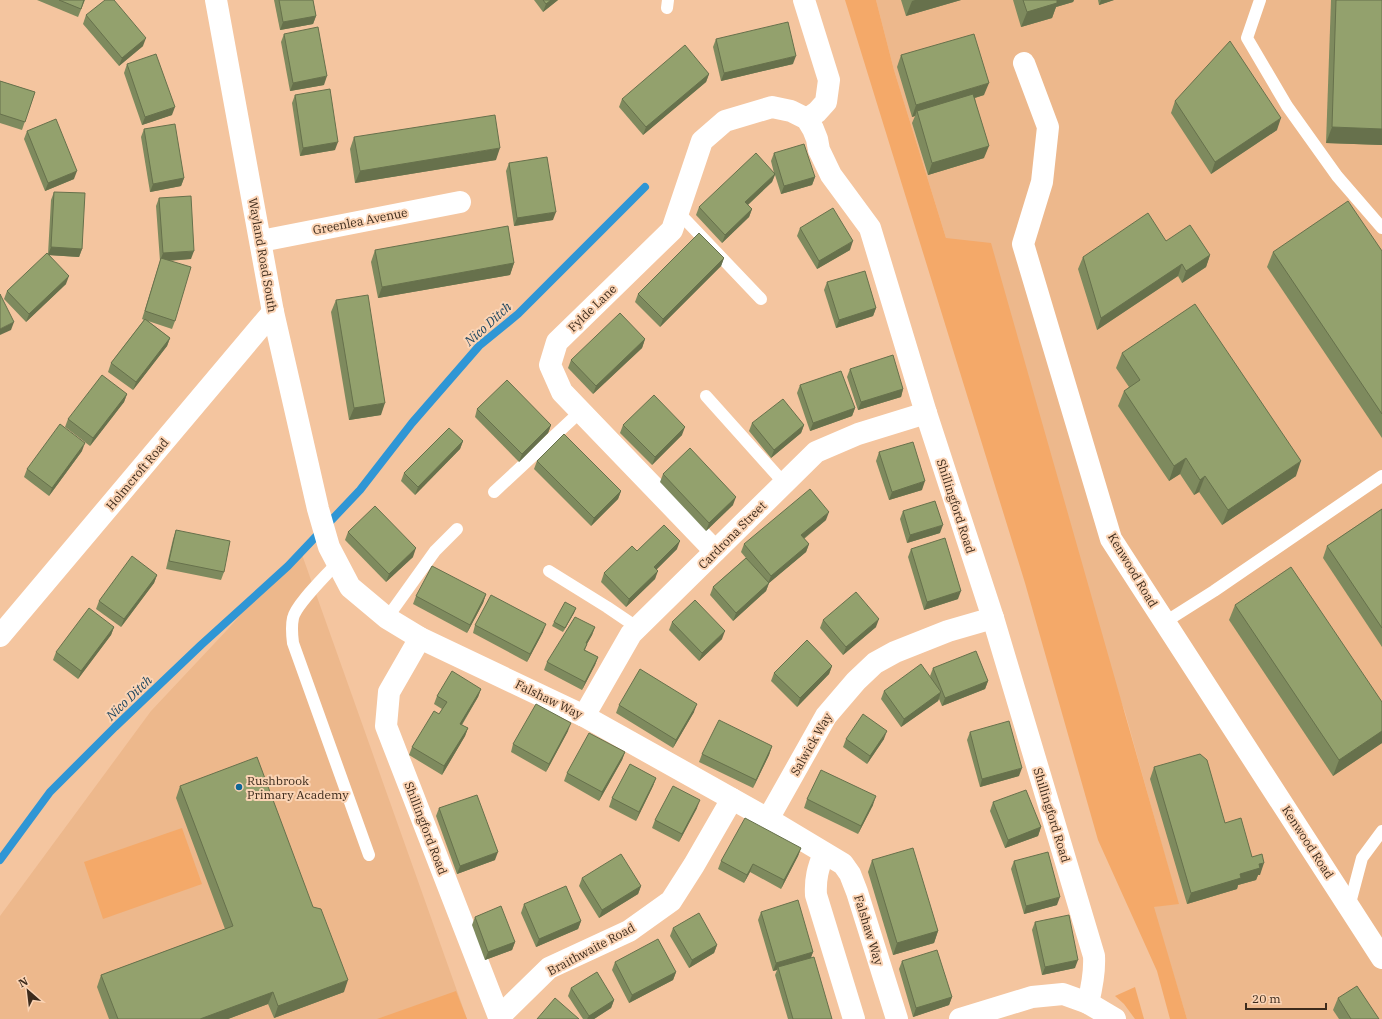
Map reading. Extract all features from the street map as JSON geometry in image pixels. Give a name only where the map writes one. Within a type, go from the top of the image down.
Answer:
[{"type":"street","name":"Wayland Road South","points":[[216,0],[273,312],[318,509]]},
{"type":"street","points":[[804,0],[829,80],[826,102],[818,112],[807,119]]},
{"type":"street","name":"Kenwood Road","points":[[1024,63],[1048,127],[1042,182],[1023,244],[1111,539],[1382,958]]},
{"type":"street","name":"Fylde Lane","points":[[715,551],[562,392],[550,365],[557,342],[672,230],[702,141],[725,121],[772,107],[791,111],[807,119]]},
{"type":"street","name":"Shillingford Road","points":[[807,119],[813,129],[819,150],[831,174],[870,228],[926,413],[993,618],[1094,956],[1093,981],[1088,1004]]},
{"type":"street","name":"Greenlea Avenue","points":[[261,241],[460,202]]},
{"type":"street","name":"Holmcroft Road","points":[[0,636],[273,312]]},
{"type":"street","name":"Cardrona Street","points":[[584,716],[631,634],[816,452],[858,434],[926,413]]},
{"type":"street","name":"Falshaw Way","points":[[318,509],[329,547],[350,587],[387,618],[420,638],[584,716],[768,819],[843,864],[850,874],[858,892],[897,1019]]},
{"type":"street","name":"Salwick Way","points":[[768,819],[826,716],[856,681],[870,668],[894,652],[948,631],[993,618]]},
{"type":"street","name":"Shillingford Road","points":[[420,638],[389,692],[386,726],[499,1018]]},
{"type":"street","name":"Braithwaite Road","points":[[499,1018],[549,968],[629,931],[671,901],[694,865],[732,799]]},
{"type":"street","points":[[824,853],[815,883],[816,895],[854,1019]]},
{"type":"street","points":[[960,1019],[1032,997],[1063,994],[1088,1004],[1114,1019]]},
{"type":"lane","points":[[1260,0],[1246,38],[1287,106],[1337,176],[1382,228]]},
{"type":"lane","points":[[678,212],[761,299]]},
{"type":"lane","points":[[706,396],[784,483]]},
{"type":"lane","points":[[494,492],[581,411]]},
{"type":"lane","points":[[1165,622],[1214,591],[1382,476]]},
{"type":"lane","points":[[387,618],[434,551],[457,529]]},
{"type":"lane","points":[[337,563],[298,607],[293,617],[291,630],[293,643],[369,855]]},
{"type":"lane","points":[[549,572],[607,607],[638,628]]},
{"type":"lane","points":[[1349,907],[1362,858],[1382,831]]},
{"type":"shaded area","points":[[845,0],[876,0],[894,70],[946,238],[991,243],[1179,904],[1154,907],[1187,1019],[1170,1019],[1157,971],[1098,840],[1025,583]]},
{"type":"shaded area","points":[[876,0],[1382,0],[1382,1019],[1187,1019],[1153,907],[1178,903],[1125,712],[946,238],[894,70]]},
{"type":"shaded area","name":"Rushbrook Primary Academy","points":[[300,549],[467,1019],[0,1019],[0,916],[151,711]]},
{"type":"shaded area","points":[[182,828],[202,884],[103,919],[84,862]]},
{"type":"shaded area","points":[[1135,987],[1144,1019],[1135,1019],[1124,1004],[1115,996]]},
{"type":"shaded area","points":[[456,991],[467,1019],[377,1019]]},
{"type":"building","points":[[59,0],[84,0],[81,9]]},
{"type":"building","points":[[105,0],[114,0],[146,38],[122,58],[86,15]]},
{"type":"building","points":[[279,0],[313,0],[316,16],[283,22]]},
{"type":"building","points":[[543,0],[551,0],[546,4]]},
{"type":"building","points":[[1023,0],[1057,0],[1057,3],[1027,12]]},
{"type":"building","points":[[1336,0],[1382,0],[1382,129],[1332,127]]},
{"type":"building","points":[[788,22],[796,56],[724,73],[716,39]]},
{"type":"building","points":[[318,27],[327,76],[293,83],[284,34]]},
{"type":"building","points":[[974,34],[989,83],[916,105],[901,55]]},
{"type":"building","points":[[1230,41],[1281,118],[1215,162],[1175,101]]},
{"type":"building","points":[[685,45],[709,74],[646,127],[622,99]]},
{"type":"building","points":[[156,54],[175,107],[145,117],[127,64]]},
{"type":"building","points":[[0,81],[35,92],[25,122],[0,114]]},
{"type":"building","points":[[330,89],[338,142],[303,148],[295,95]]},
{"type":"building","points":[[973,94],[989,146],[932,163],[917,111]]},
{"type":"building","points":[[495,115],[500,148],[360,171],[354,137]]},
{"type":"building","points":[[56,119],[77,171],[48,183],[27,131]]},
{"type":"building","points":[[175,124],[184,178],[153,184],[144,129]]},
{"type":"building","points":[[804,144],[815,177],[784,186],[774,153]]},
{"type":"building","points":[[756,153],[775,174],[745,202],[752,209],[725,235],[699,207]]},
{"type":"building","points":[[547,157],[556,212],[517,218],[509,163]]},
{"type":"building","points":[[54,192],[85,193],[82,249],[51,247]]},
{"type":"building","points":[[191,196],[194,251],[163,253],[159,198]]},
{"type":"building","points":[[1348,201],[1382,251],[1382,414],[1273,252]]},
{"type":"building","points":[[833,208],[853,241],[819,261],[800,228]]},
{"type":"building","points":[[1148,213],[1166,241],[1190,225],[1210,255],[1186,271],[1182,264],[1101,318],[1083,257]]},
{"type":"building","points":[[508,226],[514,263],[382,287],[375,250]]},
{"type":"building","points":[[699,233],[724,258],[663,319],[638,294]]},
{"type":"building","points":[[47,253],[69,276],[29,314],[7,291]]},
{"type":"building","points":[[161,258],[191,267],[175,321],[145,311]]},
{"type":"building","points":[[865,271],[876,308],[839,320],[827,282]]},
{"type":"building","points":[[0,294],[14,322],[0,329]]},
{"type":"building","points":[[368,295],[385,403],[354,408],[336,300]]},
{"type":"building","points":[[1195,304],[1301,461],[1228,510],[1205,476],[1200,480],[1186,458],[1174,466],[1124,391],[1140,380],[1122,353]]},
{"type":"building","points":[[620,313],[645,339],[596,386],[571,360]]},
{"type":"building","points":[[145,319],[170,338],[136,382],[111,363]]},
{"type":"building","points":[[893,355],[903,389],[861,402],[850,369]]},
{"type":"building","points":[[841,371],[855,408],[813,423],[800,385]]},
{"type":"building","points":[[102,375],[127,394],[93,438],[68,419]]},
{"type":"building","points":[[507,380],[551,425],[522,454],[477,409]]},
{"type":"building","points":[[654,395],[685,427],[655,457],[623,425]]},
{"type":"building","points":[[783,399],[804,425],[774,450],[752,423]]},
{"type":"building","points":[[60,424],[85,443],[52,488],[27,469]]},
{"type":"building","points":[[449,428],[463,441],[418,487],[404,473]]},
{"type":"building","points":[[564,434],[621,491],[594,518],[537,461]]},
{"type":"building","points":[[913,442],[925,481],[892,492],[879,452]]},
{"type":"building","points":[[690,448],[736,497],[709,523],[663,474]]},
{"type":"building","points":[[810,489],[829,512],[801,535],[809,544],[771,576],[744,544]]},
{"type":"building","points":[[935,501],[943,525],[910,535],[903,511]]},
{"type":"building","points":[[375,506],[416,548],[389,574],[348,532]]},
{"type":"building","points":[[1382,509],[1382,628],[1327,546]]},
{"type":"building","points":[[664,525],[680,541],[654,567],[658,571],[629,599],[604,573],[632,546],[637,551]]},
{"type":"building","points":[[176,530],[230,541],[224,572],[169,561]]},
{"type":"building","points":[[945,538],[961,591],[927,602],[911,549]]},
{"type":"building","points":[[132,556],[157,575],[124,619],[99,601]]},
{"type":"building","points":[[746,558],[769,583],[736,613],[713,587]]},
{"type":"building","points":[[432,566],[486,594],[470,625],[416,596]]},
{"type":"building","points":[[1291,567],[1382,702],[1382,731],[1339,760],[1235,605]]},
{"type":"building","points":[[856,592],[879,619],[846,647],[823,620]]},
{"type":"building","points":[[491,595],[546,624],[530,654],[475,625]]},
{"type":"building","points":[[695,600],[725,631],[702,653],[672,622]]},
{"type":"building","points":[[565,602],[576,608],[565,628],[554,622]]},
{"type":"building","points":[[89,608],[114,627],[81,671],[56,652]]},
{"type":"building","points":[[575,617],[595,627],[586,643],[587,644],[584,650],[598,657],[585,682],[547,662]]},
{"type":"building","points":[[807,640],[832,666],[800,698],[774,673]]},
{"type":"building","points":[[976,651],[988,681],[945,698],[933,668]]},
{"type":"building","points":[[921,664],[941,692],[904,719],[884,691]]},
{"type":"building","points":[[640,669],[697,704],[676,740],[619,705]]},
{"type":"building","points":[[452,671],[481,689],[460,724],[468,728],[444,766],[412,747],[434,711],[439,714],[447,702],[437,696]]},
{"type":"building","points":[[536,704],[571,723],[549,764],[513,744]]},
{"type":"building","points":[[863,714],[887,731],[870,756],[846,739]]},
{"type":"building","points":[[719,720],[772,746],[756,780],[702,754]]},
{"type":"building","points":[[1009,721],[1022,768],[982,779],[970,732]]},
{"type":"building","points":[[589,733],[625,752],[602,792],[567,773]]},
{"type":"building","points":[[1200,754],[1207,760],[1225,823],[1241,818],[1252,857],[1262,854],[1264,863],[1259,864],[1260,868],[1240,874],[1241,878],[1191,893],[1154,767]]},
{"type":"building","points":[[257,757],[313,907],[321,909],[348,980],[278,1006],[273,992],[200,1019],[118,1019],[101,975],[233,926],[180,786]]},
{"type":"building","points":[[630,764],[656,778],[639,812],[612,798]]},
{"type":"building","points":[[821,770],[876,796],[861,826],[807,799]]},
{"type":"building","points":[[673,786],[700,800],[682,834],[655,820]]},
{"type":"building","points":[[1026,790],[1041,827],[1008,840],[993,802]]},
{"type":"building","points":[[477,795],[498,852],[460,866],[439,808]]},
{"type":"building","points":[[745,818],[801,848],[784,880],[753,864],[747,875],[721,861]]},
{"type":"building","points":[[913,848],[938,931],[897,943],[872,860]]},
{"type":"building","points":[[1048,852],[1060,897],[1026,906],[1014,861]]},
{"type":"building","points":[[621,854],[641,886],[602,910],[582,878]]},
{"type":"building","points":[[566,886],[581,921],[539,939],[524,904]]},
{"type":"building","points":[[798,900],[813,952],[776,963],[761,912]]},
{"type":"building","points":[[501,906],[515,942],[488,952],[475,917]]},
{"type":"building","points":[[699,913],[717,945],[692,960],[673,928]]},
{"type":"building","points":[[1069,915],[1078,960],[1045,967],[1035,922]]},
{"type":"building","points":[[658,939],[676,972],[632,995],[615,962]]},
{"type":"building","points":[[937,950],[952,997],[916,1008],[902,961]]},
{"type":"building","points":[[814,957],[832,1019],[793,1019],[778,967]]},
{"type":"building","points":[[597,972],[614,1000],[589,1016],[571,988]]},
{"type":"building","points":[[1357,986],[1379,1019],[1351,1019],[1338,998]]},
{"type":"building","points":[[555,998],[579,1019],[537,1019]]},
{"type":"waterway","name":"Nico Ditch","points":[[0,860],[50,792],[115,727],[201,645],[288,566],[360,490],[412,423],[479,346],[518,314],[645,187]]},
{"type":"place","name":"Rushbrook Primary Academy","points":[[239,787]]}]
